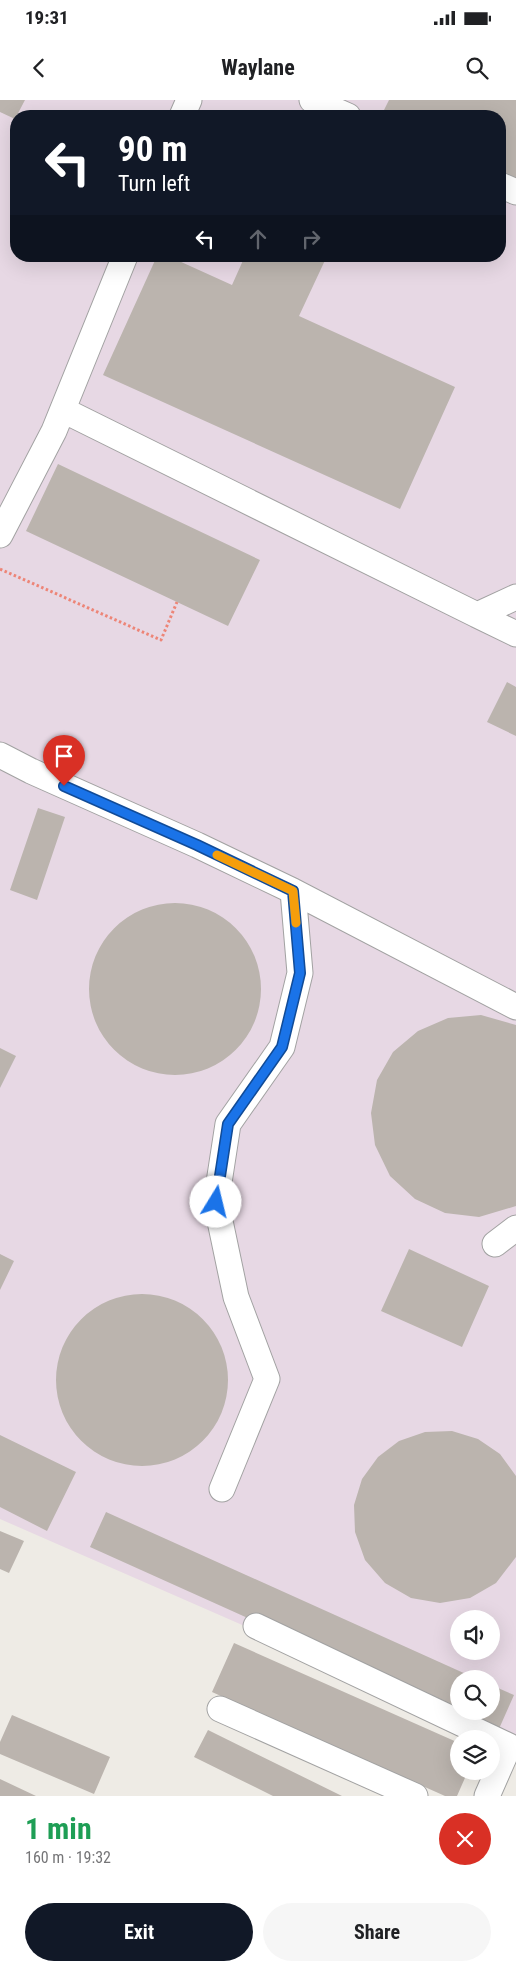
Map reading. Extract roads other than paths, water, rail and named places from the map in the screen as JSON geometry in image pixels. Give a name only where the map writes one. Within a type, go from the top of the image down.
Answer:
[{"type":"lane","points":[[312,100],[334,110]]},
{"type":"lane","points":[[0,535],[54,431],[123,262]]},
{"type":"lane","points":[[63,410],[516,634]]},
{"type":"lane","points":[[477,615],[516,597]]},
{"type":"lane","points":[[0,754],[31,771],[188,841],[293,891],[516,1007]]},
{"type":"lane","points":[[222,1489],[267,1379],[236,1297],[216,1202],[228,1124],[282,1047],[300,973],[293,891]]},
{"type":"lane","points":[[495,1244],[516,1228]]},
{"type":"lane","points":[[256,1626],[509,1746],[487,1796]]},
{"type":"lane","points":[[220,1709],[415,1796]]}]
